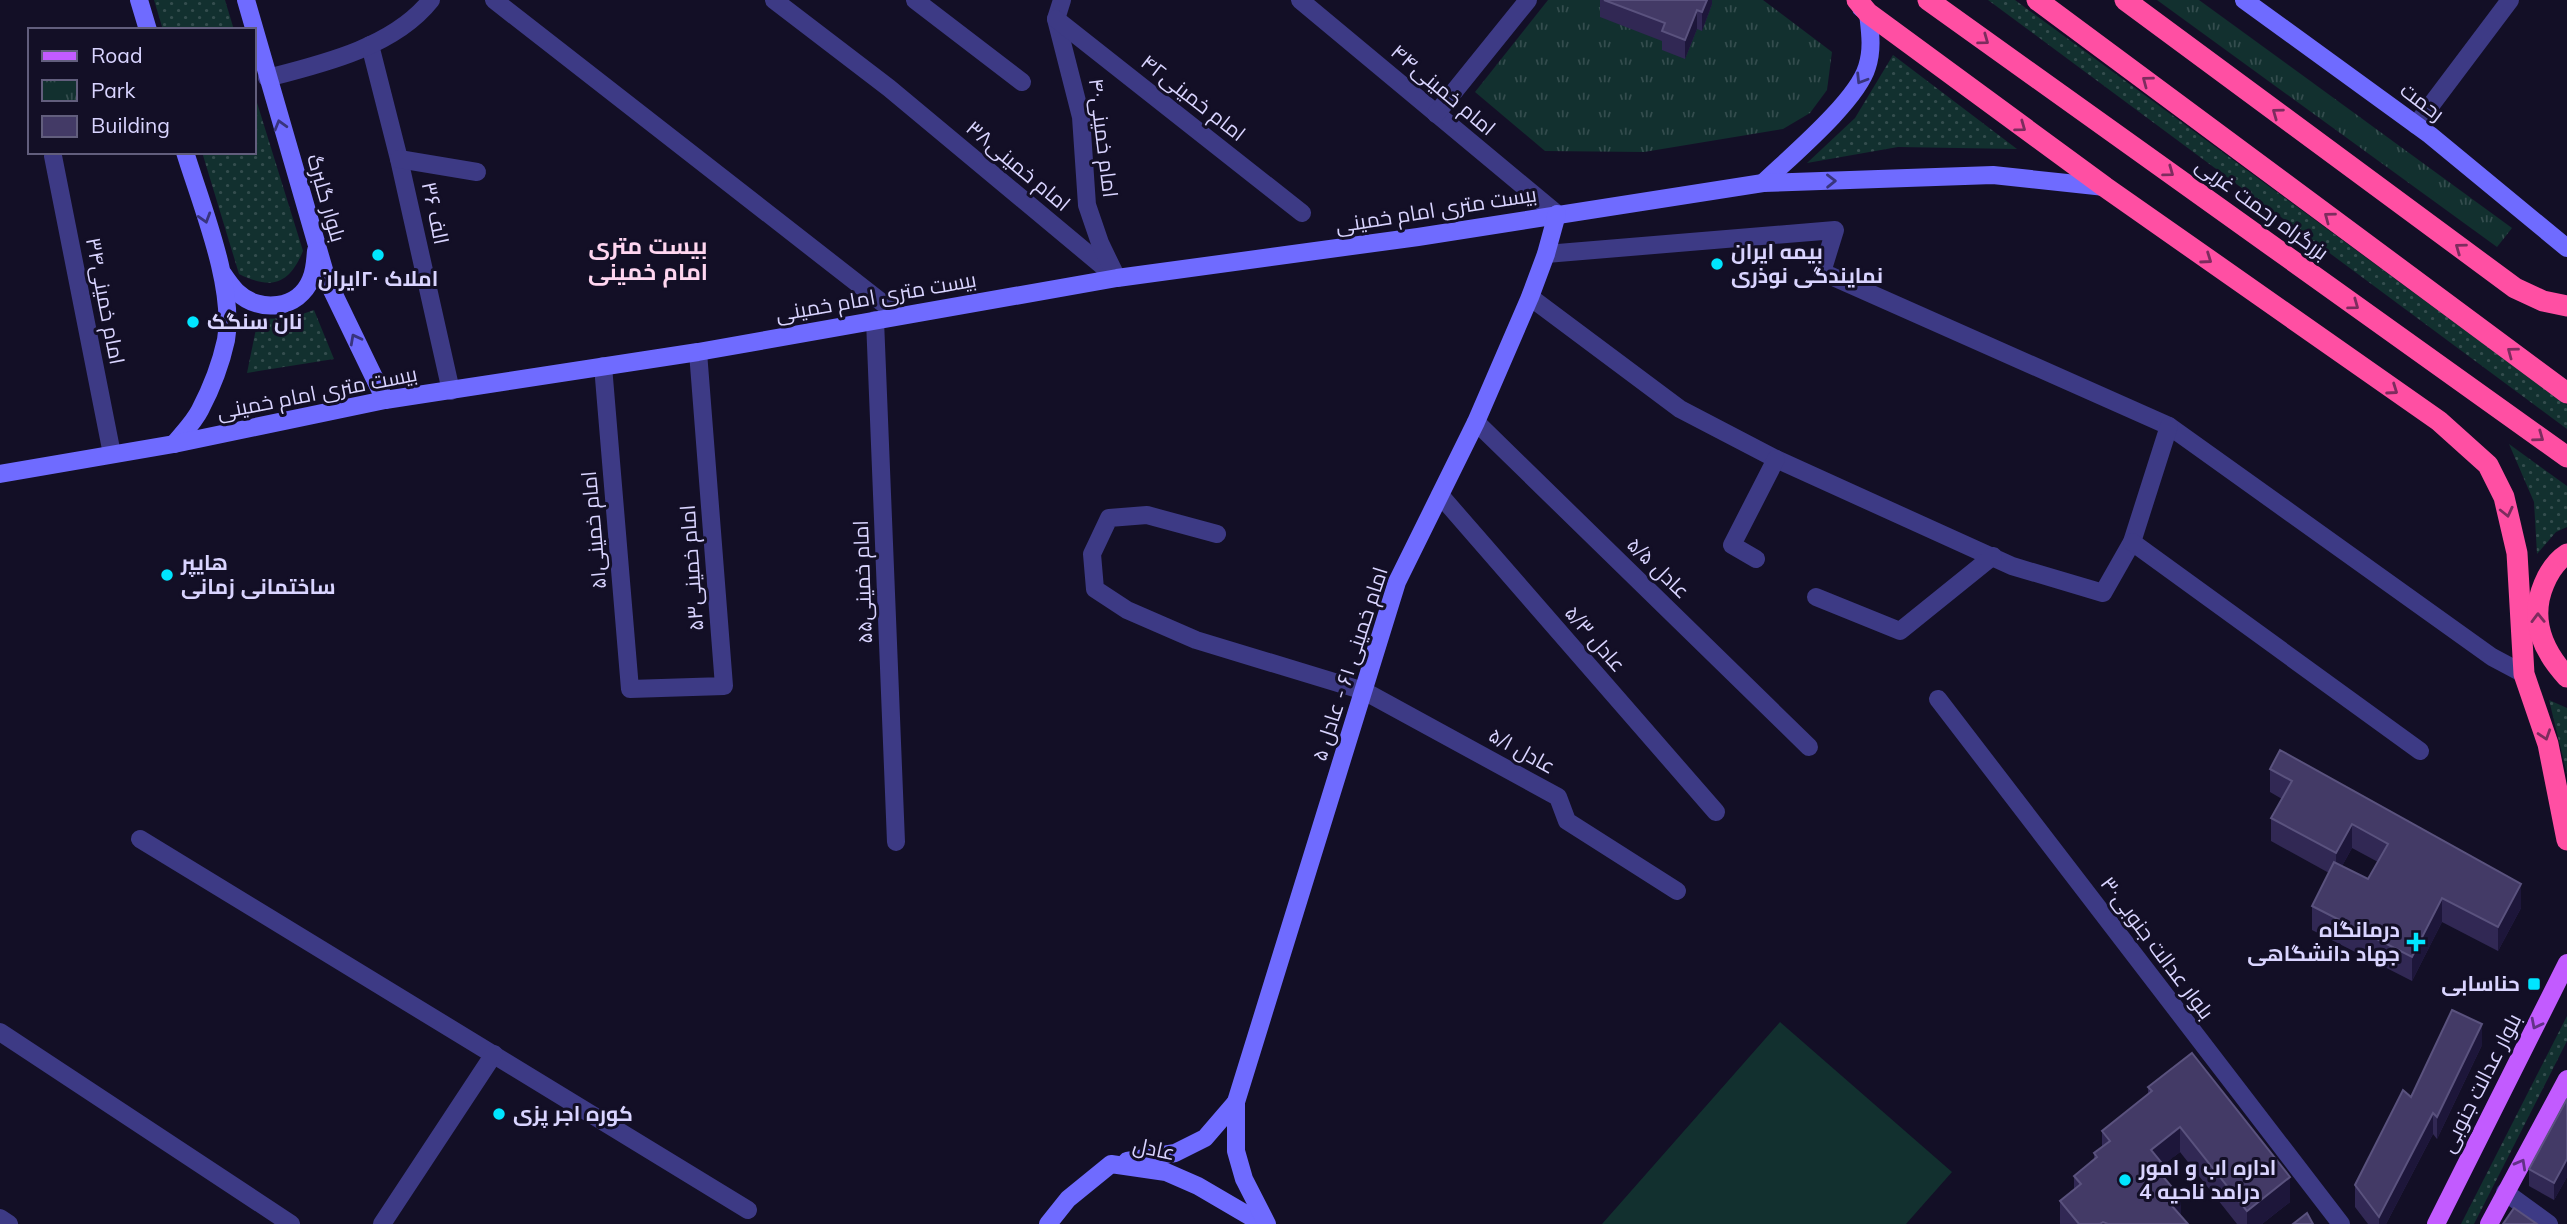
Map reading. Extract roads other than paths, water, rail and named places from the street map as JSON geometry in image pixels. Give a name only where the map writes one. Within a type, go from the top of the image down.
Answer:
[{"type":"highway","name":"بزرگراه رحمت غربی","points":[[1928,0],[2567,457]]},
{"type":"highway","name":"بزرگراه رحمت غربی","points":[[2037,0],[2567,393]]},
{"type":"highway","points":[[2124,0],[2515,289],[2543,301],[2567,306]]},
{"type":"highway","points":[[1863,7],[2105,187],[2438,421],[2488,466],[2504,497],[2517,553],[2524,674],[2548,744],[2567,840]]},
{"type":"highway","points":[[2567,554],[2549,572],[2536,609],[2538,630],[2554,663],[2567,677]]},
{"type":"main road","name":"بلوار عدالت جنوبی","points":[[2436,1224],[2567,962]]},
{"type":"main road","points":[[2489,1224],[2567,1079]]},
{"type":"street","points":[[139,0],[147,28]]},
{"type":"street","name":"بلوار گلبرگ","points":[[246,0],[254,28]]},
{"type":"street","points":[[267,78],[327,63],[384,40],[431,0]]},
{"type":"street","points":[[494,0],[898,316]]},
{"type":"street","name":"امام خمینی۳۸","points":[[774,0],[889,88],[1117,278]]},
{"type":"street","points":[[915,0],[1022,82]]},
{"type":"street","points":[[1056,19],[1062,0]]},
{"type":"street","name":"۴۴امام خمینی","points":[[1300,0],[1557,214]]},
{"type":"street","points":[[1436,114],[1528,0]]},
{"type":"street","points":[[1763,183],[1824,125],[1867,70],[1871,48],[1863,7],[1851,0]]},
{"type":"street","name":"رحمت","points":[[2244,0],[2416,125],[2567,248]]},
{"type":"street","points":[[2416,125],[2510,0]]},
{"type":"street","name":"امام خمینی۴۲","points":[[1056,19],[1302,213]]},
{"type":"street","name":"امام خمینی۴۰","points":[[1056,19],[1081,117],[1087,205],[1100,243],[1117,278]]},
{"type":"street","name":"بلوار گلبرگ","points":[[256,37],[316,248],[340,311],[384,400]]},
{"type":"street","name":"۳۶ الف","points":[[370,45],[400,159],[451,391]]},
{"type":"street","points":[[174,444],[199,412],[214,378],[226,339],[227,311],[221,271],[186,154]]},
{"type":"street","name":"امام خمینی۳۴","points":[[53,156],[112,454]]},
{"type":"street","points":[[400,159],[477,172]]},
{"type":"street","name":"بیست متری امام خمینی","points":[[0,474],[174,444],[384,400],[698,352],[1117,278],[1418,237],[1763,183],[1993,175],[2105,187]]},
{"type":"street","name":"امام خمینی ۶۱ - عادل ۵","points":[[1265,1224],[1244,1179],[1236,1151],[1236,1102],[1397,582],[1476,422],[1530,297],[1557,214]]},
{"type":"street","points":[[1546,254],[1835,230],[1822,272],[2169,426],[2492,657],[2524,674]]},
{"type":"street","points":[[221,271],[237,292],[254,303],[270,307],[288,303],[303,292],[310,281],[316,248]]},
{"type":"street","points":[[1530,297],[1680,409],[1776,459],[2012,565],[2103,593],[2133,542],[2169,426]]},
{"type":"street","name":"امام خمینی۵۵","points":[[875,320],[896,842]]},
{"type":"street","name":"امام خمینی۵۳","points":[[630,690],[724,686],[698,352]]},
{"type":"street","name":"امام خمینی۵۱","points":[[603,366],[630,690]]},
{"type":"street","name":"عادل ۵/۵","points":[[1476,422],[1809,747]]},
{"type":"street","points":[[1756,559],[1732,545],[1776,459]]},
{"type":"street","name":"عادل ۵/۳","points":[[1440,495],[1716,812]]},
{"type":"street","name":"عادل ۵/۱","points":[[1217,534],[1147,515],[1109,518],[1092,554],[1095,589],[1127,610],[1196,640],[1364,691],[1558,797],[1567,821],[1677,891]]},
{"type":"street","points":[[2133,542],[2420,751]]},
{"type":"street","points":[[1816,597],[1900,631],[1993,556]]},
{"type":"street","name":"بلوار عدالت جنوبی۳۰","points":[[1938,699],[2341,1224]]},
{"type":"street","points":[[140,839],[748,1210]]},
{"type":"street","points":[[0,1032],[291,1224]]},
{"type":"street","points":[[382,1224],[494,1054]]},
{"type":"street","name":"امام خمینی ۶۱ - عادل ۵","points":[[1111,1164],[1175,1153],[1205,1138],[1236,1102]]},
{"type":"street","name":"عادل","points":[[1048,1224],[1068,1199],[1111,1164],[1166,1172],[1198,1186],[1265,1224]]},
{"type":"street","points":[[2505,1192],[2549,1224]]},
{"type":"street","points":[[0,1218],[9,1224]]},
{"type":"place","name":"املاک ۲۰ایران","points":[[378,255]]},
{"type":"place","name":"بیمه ایران نمایندگی نوذری","points":[[1717,264]]},
{"type":"place","name":"نان سنگک","points":[[193,322]]},
{"type":"place","name":"هایپر ساختمانی زمانی","points":[[167,575]]},
{"type":"place","name":"درمانگاه جهاد دانشگاهی","points":[[2416,942]]},
{"type":"place","name":"حناسابی","points":[[2534,984]]},
{"type":"place","name":"کوره اجر پزی","points":[[499,1114]]},
{"type":"place","name":"اداره اب و امور درامد ناحیه 4","points":[[2125,1180]]},
{"type":"district","name":"بیست متری امام خمینی","points":[[648,259]]}]
